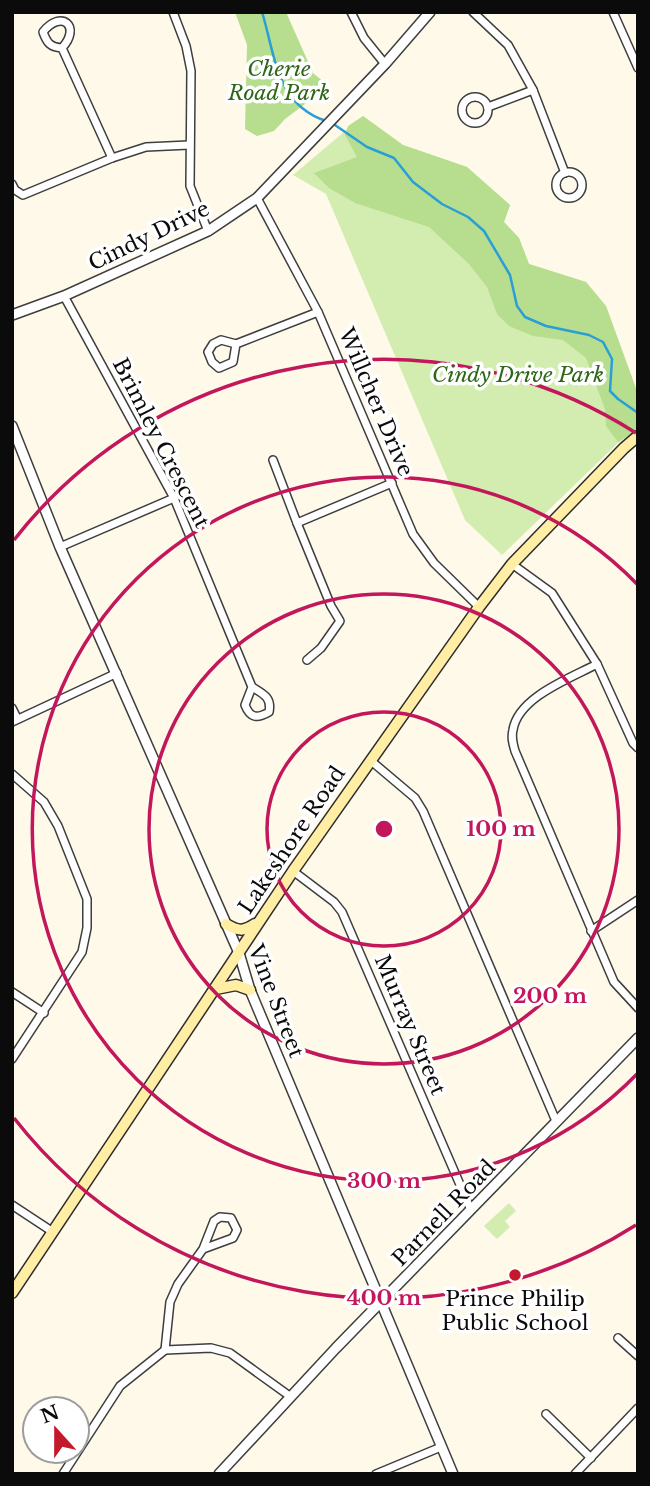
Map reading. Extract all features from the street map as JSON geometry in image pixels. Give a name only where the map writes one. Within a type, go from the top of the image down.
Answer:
[{"type":"main road","name":"Lakeshore Road","points":[[12,1293],[293,871],[479,607],[512,564],[638,436]]},
{"type":"main road","points":[[226,924],[238,931],[246,930],[261,920]]},
{"type":"main road","points":[[215,989],[236,985],[250,990]]},
{"type":"street","points":[[173,12],[186,46],[191,71],[190,186],[208,231]]},
{"type":"street","points":[[351,12],[364,38],[385,64]]},
{"type":"street","name":"Cindy Drive","points":[[12,315],[64,296],[208,231],[257,198],[385,64],[430,12]]},
{"type":"street","points":[[472,12],[508,46],[533,90],[565,173]]},
{"type":"street","points":[[613,12],[638,68]]},
{"type":"street","points":[[62,48],[112,158]]},
{"type":"street","points":[[488,107],[533,90]]},
{"type":"street","points":[[12,184],[15,190],[23,195],[112,158],[146,147],[189,145]]},
{"type":"street","name":"Willcher Drive","points":[[257,198],[318,312],[413,534],[433,564],[479,607]]},
{"type":"street","name":"Brimley Crescent","points":[[64,296],[174,498],[252,687]]},
{"type":"street","points":[[236,344],[233,362],[219,368],[212,362],[208,352],[213,344],[221,340],[236,344],[318,312]]},
{"type":"street","name":"Vine Street","points":[[13,427],[60,547],[239,953],[250,990],[453,1474]]},
{"type":"street","points":[[272,460],[331,606],[340,621],[321,649],[307,660]]},
{"type":"street","points":[[297,523],[392,483]]},
{"type":"street","points":[[60,547],[174,498]]},
{"type":"street","points":[[512,564],[552,593],[597,664],[633,743],[638,748]]},
{"type":"street","points":[[597,664],[536,696],[523,709],[513,726],[512,736],[515,751],[614,982],[638,1007]]},
{"type":"street","points":[[12,708],[14,720],[117,673]]},
{"type":"street","points":[[370,760],[415,799],[423,811],[556,1121]]},
{"type":"street","points":[[12,774],[44,802],[58,826],[87,899],[87,928],[82,952],[12,1059]]},
{"type":"street","name":"Murray Street","points":[[293,871],[334,902],[342,912],[471,1210]]},
{"type":"street","points":[[591,931],[638,900]]},
{"type":"street","points":[[12,992],[44,1013]]},
{"type":"street","name":"Parnell Road","points":[[219,1474],[638,1038]]},
{"type":"street","points":[[12,1205],[53,1232]]},
{"type":"street","points":[[165,1350],[170,1302],[178,1284],[203,1249],[214,1221],[220,1217],[231,1218],[237,1230],[233,1238],[203,1249]]},
{"type":"street","points":[[618,1338],[638,1356]]},
{"type":"street","points":[[63,1474],[120,1386],[165,1350],[211,1348],[230,1353],[291,1397]]},
{"type":"street","points":[[575,1474],[638,1408]]},
{"type":"street","points":[[546,1414],[591,1458]]},
{"type":"street","points":[[376,1474],[441,1447]]},
{"type":"green space","name":"Cherie Road Park","points":[[235,12],[286,12],[313,73],[329,86],[285,119],[274,131],[257,136],[245,129],[247,45]]},
{"type":"green space","name":"Cindy Drive Park","points":[[363,116],[403,145],[467,167],[510,205],[504,222],[519,238],[529,264],[586,282],[606,306],[638,394],[638,429],[618,443],[502,555],[465,520],[326,194],[293,175]]},
{"type":"green space","points":[[363,116],[403,145],[467,167],[510,205],[504,222],[519,238],[529,264],[586,282],[606,306],[638,394],[638,429],[618,442],[606,426],[605,409],[586,358],[563,340],[533,336],[509,326],[497,314],[487,287],[469,264],[429,227],[355,203],[329,188],[314,173],[357,157],[345,135],[348,126]]},
{"type":"green space","points":[[509,1203],[516,1211],[505,1221],[510,1227],[497,1239],[484,1226]]},
{"type":"waterway","points":[[262,12],[275,61],[287,91],[309,113],[326,121]]},
{"type":"waterway","points":[[332,123],[367,147],[394,158],[413,182],[442,204],[468,217],[484,231],[510,275],[517,306],[525,317],[546,326],[589,335],[603,342],[612,359],[610,391],[638,413]]},
{"type":"place","name":"Prince Philip Public School","points":[[515,1275]]}]
